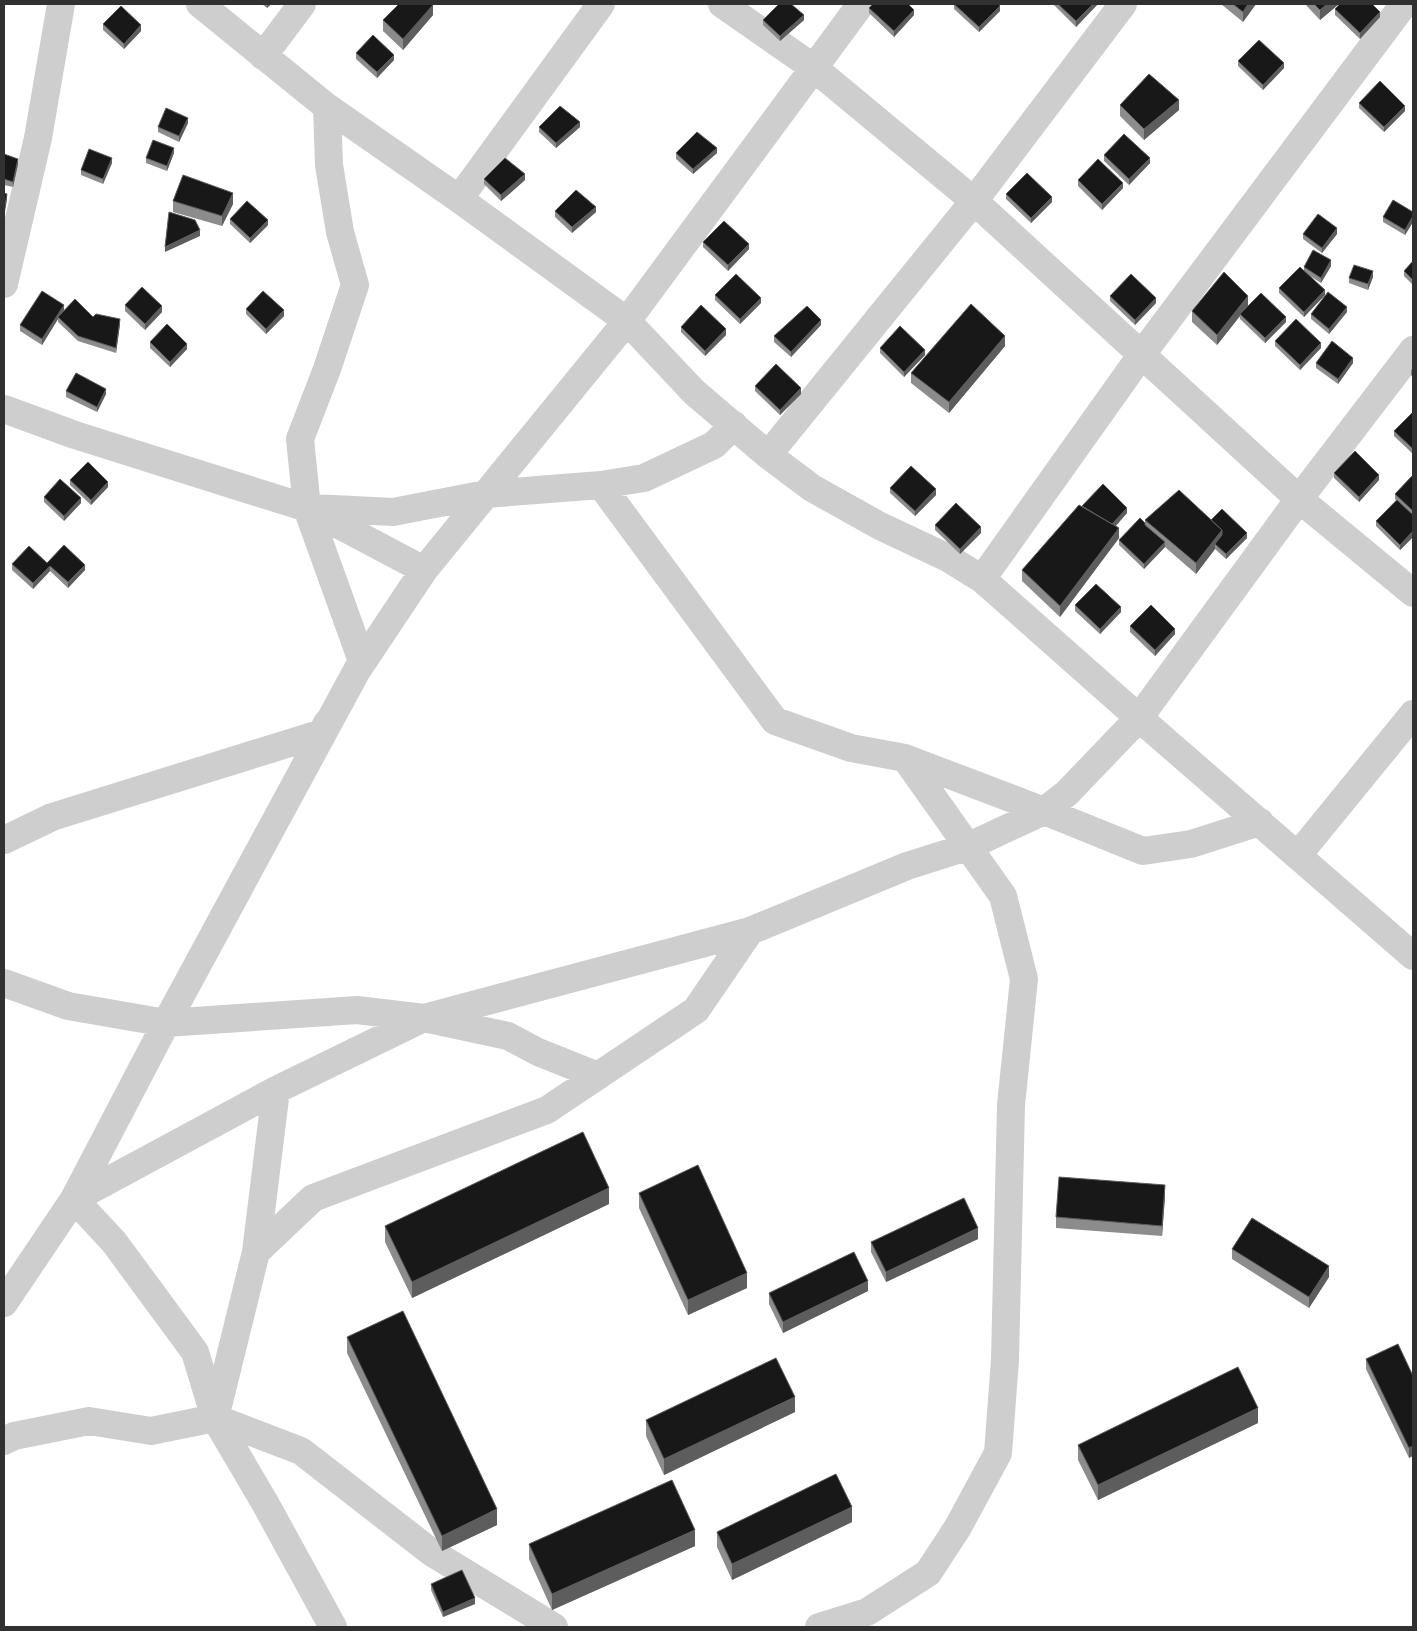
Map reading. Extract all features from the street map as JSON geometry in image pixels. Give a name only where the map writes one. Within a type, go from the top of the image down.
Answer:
[{"type":"street","points":[[4,284],[38,138],[61,4]]},
{"type":"street","points":[[200,4],[327,107],[459,198],[627,322],[694,392],[812,488],[880,526],[948,558],[982,579],[1413,956]]},
{"type":"street","points":[[263,56],[302,4]]},
{"type":"street","points":[[459,198],[601,4]]},
{"type":"street","points":[[722,4],[814,68],[974,201],[1299,499],[1413,593]]},
{"type":"street","points":[[4,840],[52,817],[322,733],[362,662],[424,570],[627,322],[861,4]]},
{"type":"street","points":[[768,454],[974,201],[1123,4]]},
{"type":"street","points":[[982,579],[1142,354],[1404,4]]},
{"type":"street","points":[[4,1303],[74,1199],[166,1023],[362,662],[307,508],[300,439],[327,369],[355,285],[338,223],[329,165],[327,107]]},
{"type":"street","points":[[74,1199],[276,1090],[424,1018],[750,931],[907,866],[967,847],[1044,810],[1067,793],[1139,718],[1299,499],[1413,350]]},
{"type":"street","points":[[4,408],[76,435],[307,508],[424,570]]},
{"type":"street","points":[[307,508],[393,512],[486,494],[601,485],[644,478],[714,445],[734,425]]},
{"type":"street","points":[[601,485],[776,721],[851,748],[905,758],[1044,810],[1143,851],[1191,844],[1260,822]]},
{"type":"street","points":[[1298,855],[1413,714]]},
{"type":"street","points":[[818,1627],[867,1612],[928,1573],[958,1527],[998,1453],[1005,1360],[1011,1105],[1024,980],[1003,896],[905,758]]},
{"type":"street","points":[[256,1252],[313,1198],[547,1110],[696,1010],[750,931]]},
{"type":"street","points":[[4,983],[68,1006],[166,1023],[357,1010],[424,1018],[508,1036],[538,1052],[598,1076]]},
{"type":"street","points":[[215,1418],[256,1252],[276,1090]]},
{"type":"street","points":[[74,1199],[114,1242],[195,1352],[215,1418],[266,1503],[334,1627]]},
{"type":"street","points":[[4,1441],[14,1436],[90,1421],[151,1431],[215,1418],[301,1451],[431,1552],[554,1627]]},
{"type":"building","points":[[399,4],[433,5],[403,39],[383,20]]},
{"type":"building","points":[[779,4],[791,4],[804,15],[780,36],[763,20]]},
{"type":"building","points":[[873,4],[908,4],[914,10],[894,31],[869,8]]},
{"type":"building","points":[[954,4],[998,4],[1000,6],[979,27]]},
{"type":"building","points":[[1058,4],[1093,4],[1076,21]]},
{"type":"building","points":[[1233,4],[1248,4],[1243,12]]},
{"type":"building","points":[[1314,4],[1327,4],[1320,10]]},
{"type":"building","points":[[1340,4],[1372,4],[1380,12],[1360,33],[1335,9]]},
{"type":"building","points":[[121,6],[141,25],[124,44],[103,24]]},
{"type":"building","points":[[373,35],[394,55],[377,72],[356,53]]},
{"type":"building","points":[[1259,40],[1284,63],[1263,85],[1238,61]]},
{"type":"building","points":[[1149,74],[1179,100],[1144,129],[1120,105]]},
{"type":"building","points":[[1380,81],[1405,106],[1384,127],[1359,103]]},
{"type":"building","points":[[560,106],[580,122],[556,143],[539,127]]},
{"type":"building","points":[[166,108],[188,118],[179,136],[158,127]]},
{"type":"building","points":[[697,132],[717,148],[693,169],[676,153]]},
{"type":"building","points":[[1124,134],[1150,158],[1129,179],[1104,155]]},
{"type":"building","points":[[153,140],[174,148],[167,166],[146,158]]},
{"type":"building","points":[[89,149],[112,158],[103,179],[81,170]]},
{"type":"building","points":[[4,154],[18,159],[13,182],[4,179]]},
{"type":"building","points":[[505,158],[525,174],[501,195],[484,179]]},
{"type":"building","points":[[1098,159],[1123,183],[1102,204],[1078,180]]},
{"type":"building","points":[[1027,173],[1052,197],[1031,218],[1006,194]]},
{"type":"building","points":[[183,175],[233,193],[222,216],[173,201]]},
{"type":"building","points":[[576,190],[596,207],[572,227],[555,211]]},
{"type":"building","points":[[4,193],[7,194],[4,211]]},
{"type":"building","points":[[1393,200],[1413,212],[1413,216],[1405,230],[1383,217]]},
{"type":"building","points":[[247,201],[268,220],[250,238],[230,219]]},
{"type":"building","points":[[169,212],[195,220],[200,230],[165,247]]},
{"type":"building","points":[[1318,214],[1337,228],[1322,248],[1303,234]]},
{"type":"building","points":[[724,221],[749,244],[728,265],[703,242]]},
{"type":"building","points":[[1313,250],[1331,260],[1321,278],[1304,267]]},
{"type":"building","points":[[1413,261],[1413,280],[1404,271]]},
{"type":"building","points":[[1354,265],[1373,271],[1368,284],[1349,278]]},
{"type":"building","points":[[1300,267],[1325,290],[1304,312],[1279,288]]},
{"type":"building","points":[[1224,272],[1248,296],[1217,335],[1192,311]]},
{"type":"building","points":[[736,274],[761,298],[740,319],[715,295]]},
{"type":"building","points":[[1131,274],[1156,298],[1135,320],[1110,296]]},
{"type":"building","points":[[142,287],[162,306],[145,324],[125,305]]},
{"type":"building","points":[[42,291],[64,305],[42,339],[20,325]]},
{"type":"building","points":[[263,291],[284,310],[266,329],[246,309]]},
{"type":"building","points":[[1328,292],[1347,307],[1329,329],[1311,314]]},
{"type":"building","points":[[1261,293],[1286,317],[1265,338],[1240,314]]},
{"type":"building","points":[[75,299],[93,317],[96,314],[120,319],[116,348],[78,336],[58,317]]},
{"type":"building","points":[[971,304],[1005,336],[949,402],[911,373]]},
{"type":"building","points":[[701,305],[726,329],[705,351],[681,327]]},
{"type":"building","points":[[807,306],[821,320],[791,352],[774,336]]},
{"type":"building","points":[[1296,319],[1321,343],[1300,365],[1275,341]]},
{"type":"building","points":[[167,324],[187,344],[170,362],[150,342]]},
{"type":"building","points":[[900,326],[925,350],[904,372],[880,348]]},
{"type":"building","points":[[1332,341],[1353,358],[1338,379],[1316,363]]},
{"type":"building","points":[[776,364],[801,388],[780,410],[755,386]]},
{"type":"building","points":[[76,373],[106,389],[97,407],[66,391]]},
{"type":"building","points":[[1413,412],[1413,449],[1394,431]]},
{"type":"building","points":[[1355,451],[1379,475],[1359,497],[1334,473]]},
{"type":"building","points":[[88,462],[108,482],[91,500],[70,480]]},
{"type":"building","points":[[911,466],[936,489],[915,511],[890,488]]},
{"type":"building","points":[[1413,475],[1413,511],[1395,494]]},
{"type":"building","points":[[60,479],[81,498],[64,516],[44,497]]},
{"type":"building","points":[[1103,484],[1127,508],[1112,524],[1082,506]]},
{"type":"building","points":[[1179,490],[1222,530],[1196,563],[1145,520]]},
{"type":"building","points":[[1397,500],[1413,515],[1413,531],[1400,545],[1376,521]]},
{"type":"building","points":[[956,503],[981,527],[960,549],[935,525]]},
{"type":"building","points":[[1079,505],[1119,528],[1060,606],[1022,570]]},
{"type":"building","points":[[1222,509],[1247,533],[1226,554],[1215,544],[1222,535],[1222,530],[1211,520]]},
{"type":"building","points":[[1140,518],[1145,525],[1165,542],[1144,564],[1119,540]]},
{"type":"building","points":[[64,545],[85,565],[68,582],[50,566],[33,583],[12,564],[29,546],[47,563]]},
{"type":"building","points":[[1096,584],[1121,607],[1100,629],[1075,605]]},
{"type":"building","points":[[1151,605],[1175,629],[1155,650],[1130,626]]},
{"type":"building","points":[[583,1132],[609,1188],[412,1282],[385,1226]]},
{"type":"building","points":[[698,1165],[747,1273],[688,1300],[639,1193]]},
{"type":"building","points":[[1059,1177],[1165,1185],[1162,1226],[1056,1217]]},
{"type":"building","points":[[964,1198],[978,1228],[886,1272],[871,1242]]},
{"type":"building","points":[[1252,1218],[1329,1266],[1309,1297],[1232,1249]]},
{"type":"building","points":[[854,1252],[868,1281],[783,1322],[769,1293]]},
{"type":"building","points":[[403,1311],[497,1509],[442,1536],[347,1337]]},
{"type":"building","points":[[1398,1344],[1413,1376],[1413,1446],[1409,1448],[1366,1359]]},
{"type":"building","points":[[776,1358],[795,1397],[664,1459],[646,1420]]},
{"type":"building","points":[[1238,1367],[1258,1408],[1098,1485],[1078,1445]]},
{"type":"building","points":[[836,1474],[852,1507],[732,1564],[717,1532]]},
{"type":"building","points":[[672,1480],[695,1530],[552,1594],[529,1544]]},
{"type":"building","points":[[462,1570],[475,1598],[443,1612],[431,1584]]}]
